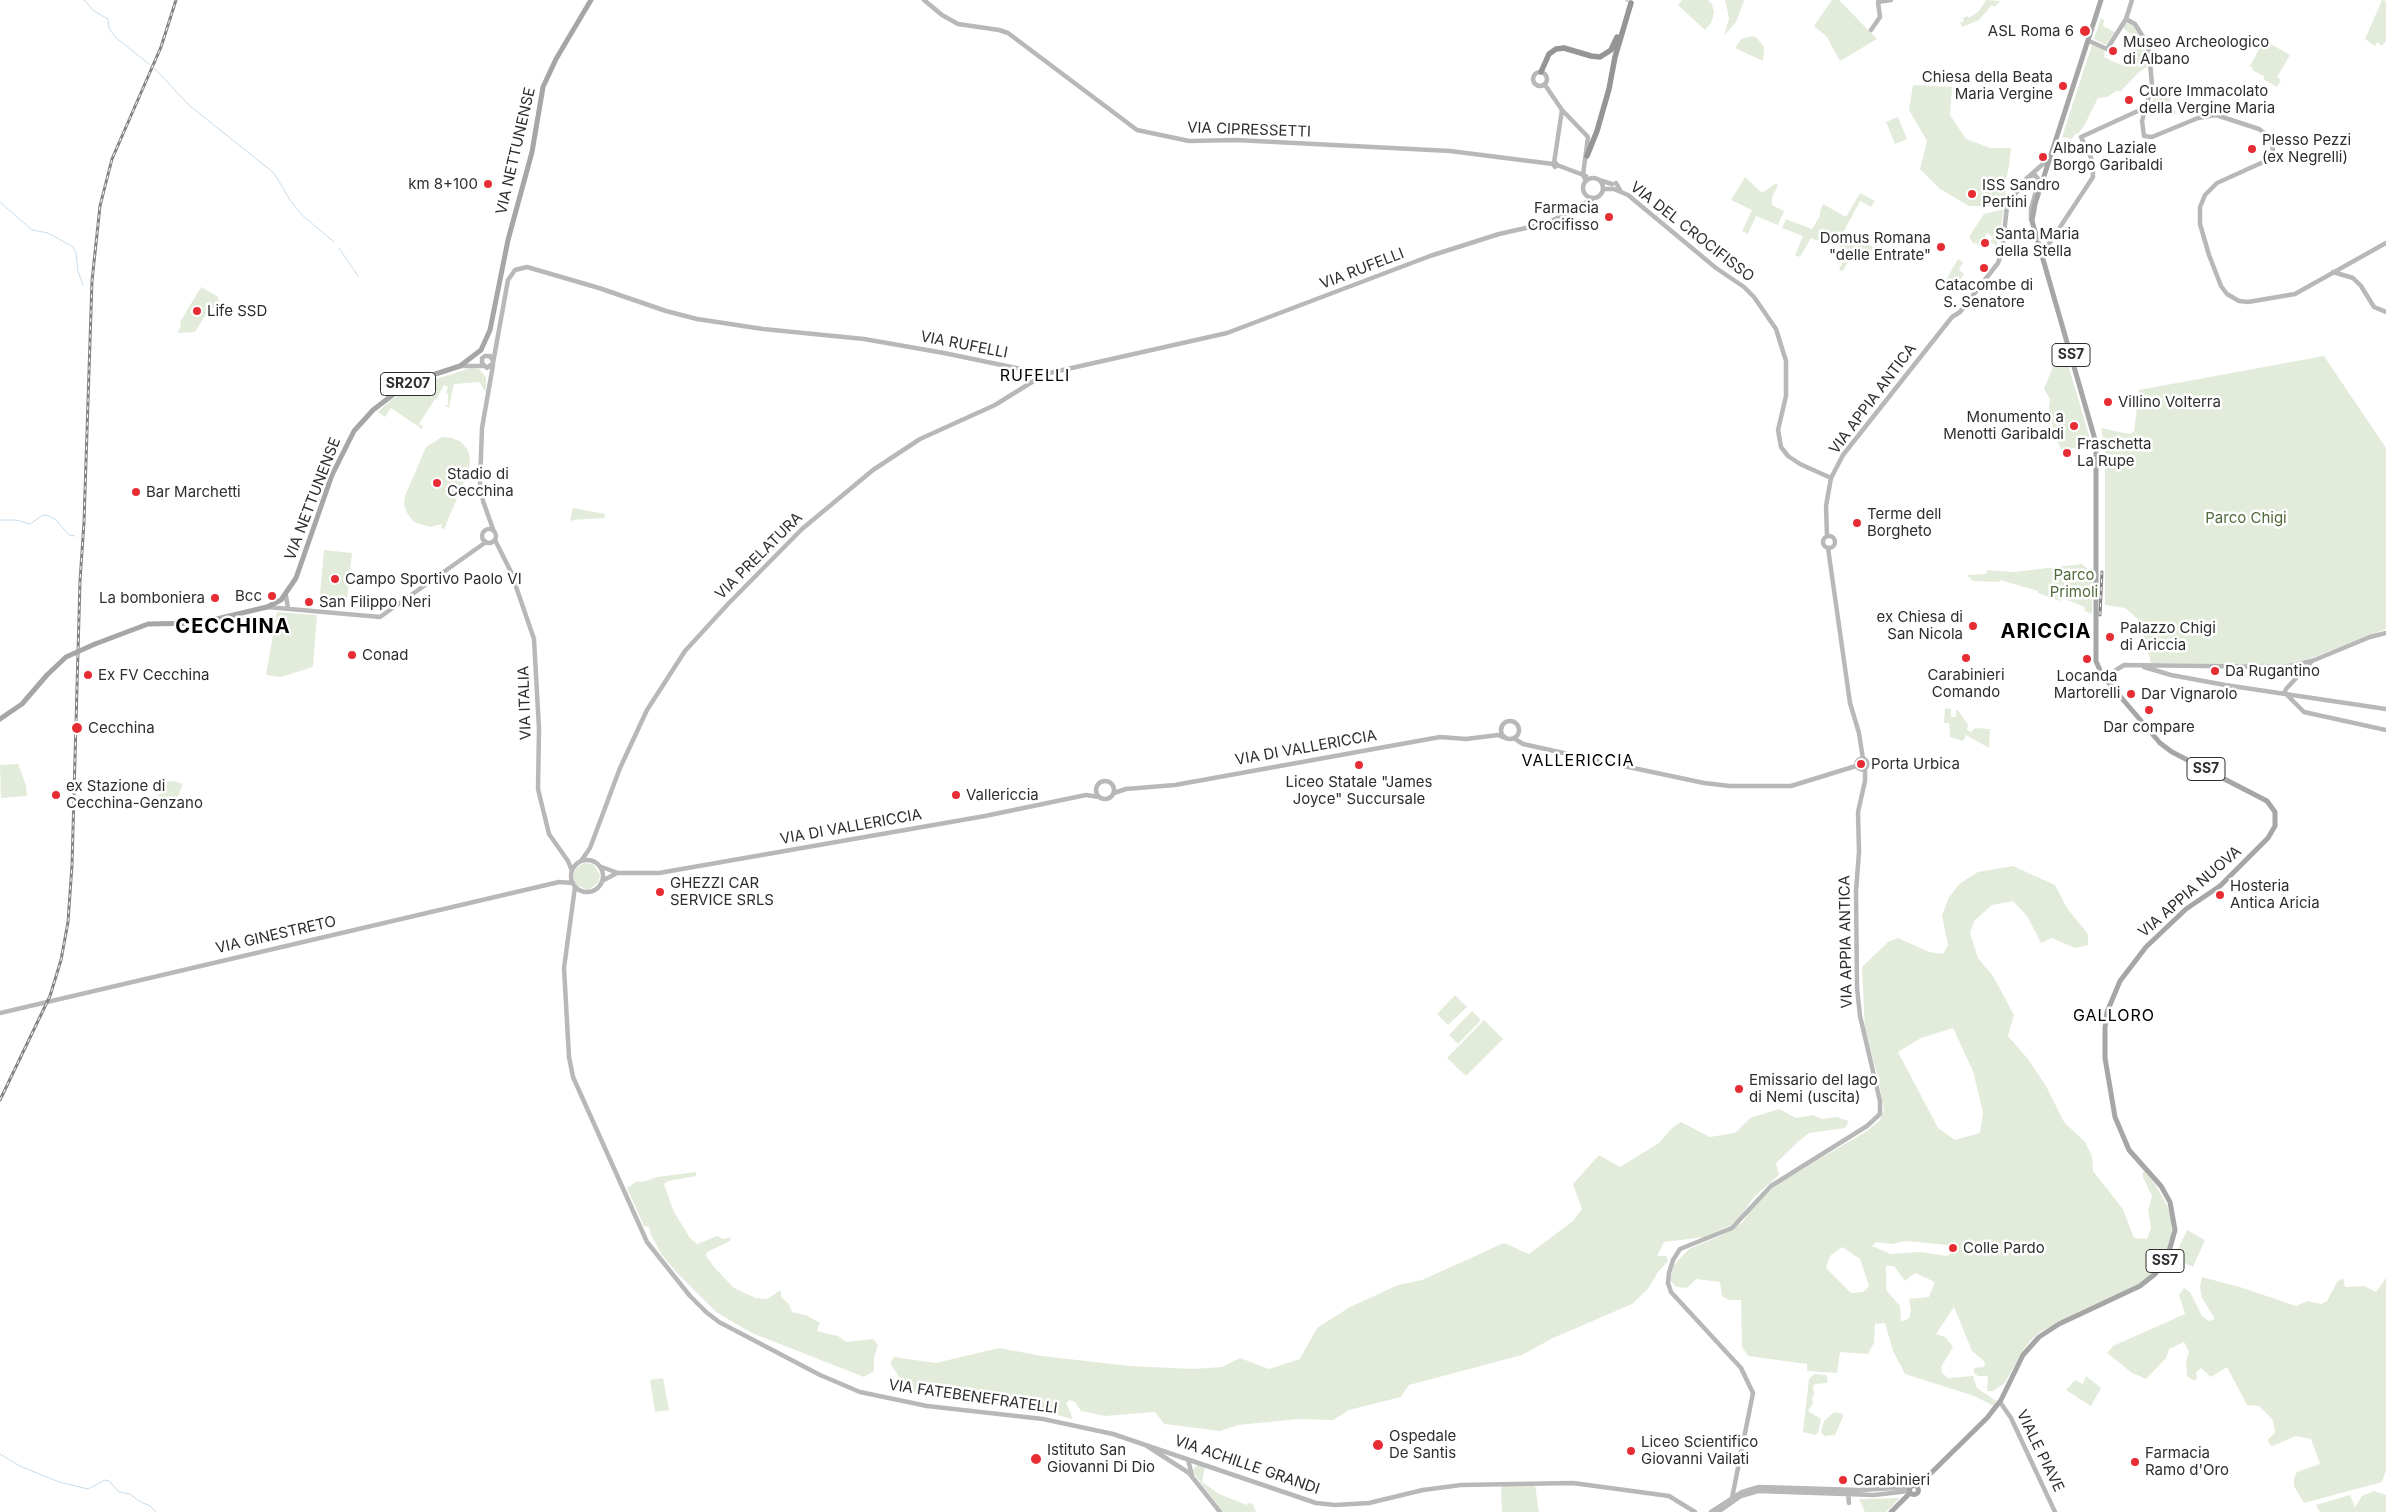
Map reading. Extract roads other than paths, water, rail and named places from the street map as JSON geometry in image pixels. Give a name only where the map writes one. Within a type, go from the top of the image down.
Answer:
[{"type":"highway","points":[[1541,72],[1550,54],[1556,48],[1564,48],[1599,57],[1607,53],[1615,44],[1630,2],[1615,57],[1609,89],[1596,134],[1587,156]]},
{"type":"main road","name":"VIA NETTUNENSE","points":[[286,596],[296,578],[334,469],[354,431],[373,410],[398,390],[414,381],[460,366],[483,356],[508,240],[533,149],[545,82],[556,59],[591,0]]},
{"type":"main road","name":"SS7","points":[[2041,256],[2032,221],[2035,204],[2089,41],[2100,0]]},
{"type":"main road","name":"VIA APPIA NUOVA","points":[[2000,1401],[2023,1355],[2039,1337],[2054,1326],[2144,1284],[2157,1272],[2170,1253],[2175,1230],[2170,1202],[2162,1186],[2129,1150],[2115,1118],[2106,1065],[2106,1019],[2111,1000],[2120,981],[2142,951],[2173,920],[2220,886],[2268,838],[2273,832],[2275,823],[2275,812],[2269,803],[2163,747],[2109,683],[2097,665],[2097,467],[2094,434],[2041,256]]},
{"type":"main road","points":[[0,719],[22,704],[47,675],[66,657],[94,644],[148,624],[197,623],[267,607],[286,596]]},
{"type":"main road","name":"SS7","points":[[1891,1512],[1903,1495],[1926,1478],[1988,1418],[2000,1401]]},
{"type":"street","name":"VIA CIPRESSETTI","points":[[924,0],[953,22],[978,29],[999,30],[1010,35],[1137,130],[1189,141],[1236,140],[1450,150],[1554,164],[1592,178]]},
{"type":"street","points":[[1871,30],[1880,17],[1878,2],[1891,0],[1896,2],[1897,0]]},
{"type":"street","points":[[2089,41],[2108,49],[2126,18],[2131,2]]},
{"type":"street","points":[[2127,13],[2144,38],[2149,51],[2152,85],[2142,121],[2142,133],[2147,138],[2198,118],[2214,114],[2249,125],[2268,136],[2274,148],[2271,158],[2258,166],[2224,179],[2213,186],[2200,205],[2199,222],[2212,263],[2227,294],[2239,301],[2251,302],[2299,292],[2332,271],[2386,243]]},
{"type":"street","points":[[2126,18],[2133,22]]},
{"type":"street","points":[[1541,72],[1547,78],[1545,85],[1538,87],[1533,81],[1534,74],[1541,72]]},
{"type":"street","points":[[1545,85],[1562,110],[1587,135],[1589,141],[1584,175],[1586,181]]},
{"type":"street","points":[[2041,256],[2072,212],[2093,175],[2092,160],[2081,137],[2142,109],[2148,102]]},
{"type":"street","points":[[1554,164],[1562,110]]},
{"type":"street","points":[[2129,114],[2138,115],[2142,121]]},
{"type":"street","points":[[2029,176],[2043,164],[2048,164]]},
{"type":"street","points":[[2029,176],[2035,175],[2039,180],[2030,209],[2032,221]]},
{"type":"street","name":"VIA APPIA ANTICA","points":[[1827,536],[1826,506],[1831,478],[1853,442],[1952,317],[1960,312],[2000,260],[2007,206],[2029,176]]},
{"type":"street","points":[[1575,210],[1583,200],[1585,194],[1583,188],[1586,181],[1592,178],[1612,184],[1594,198],[1585,194]]},
{"type":"street","points":[[1599,180],[1603,190]]},
{"type":"street","points":[[1616,183],[1621,191]]},
{"type":"street","name":"VIA DEL CROCIFISSO","points":[[1603,190],[1612,188],[1621,191],[1648,210],[1716,268],[1744,287],[1758,301],[1778,331],[1786,361],[1786,396],[1778,430],[1782,447],[1788,456],[1800,464],[1831,478]]},
{"type":"street","name":"VIA RUFELLI","points":[[491,529],[491,520],[483,501],[480,485],[482,432],[494,350],[508,280],[515,270],[527,267],[599,288],[666,311],[697,318],[763,329],[864,339],[1045,374],[1227,333],[1430,256],[1500,234],[1540,226],[1575,210],[1594,198]]},
{"type":"street","points":[[2038,244],[2042,247],[2050,245]]},
{"type":"street","points":[[2332,271],[2340,272],[2353,278],[2361,286],[2373,306],[2386,312]]},
{"type":"street","points":[[484,346],[483,366],[490,385]]},
{"type":"street","points":[[483,356],[494,350]]},
{"type":"street","points":[[460,366],[483,366],[488,368],[493,363],[483,356]]},
{"type":"street","name":"VIA PRELATURA","points":[[581,861],[590,848],[631,742],[656,693],[685,651],[742,590],[833,501],[878,466],[920,439],[1001,402],[1045,374]]},
{"type":"street","points":[[267,607],[380,617],[478,547],[491,542],[496,533],[491,529],[484,530],[478,547]]},
{"type":"street","points":[[1828,548],[1833,546],[1835,541],[1832,536],[1827,536],[1823,543],[1828,548],[1850,704],[1860,736],[1863,758],[1867,763],[1865,768],[1860,769],[1856,766],[1858,760],[1863,758]]},
{"type":"street","points":[[482,537],[491,542]]},
{"type":"street","name":"VIA ITALIA","points":[[491,542],[500,551],[512,575],[534,641],[539,730],[538,789],[547,830],[569,862],[572,872]]},
{"type":"street","points":[[286,596],[288,608]]},
{"type":"street","points":[[2109,683],[2120,667],[2284,667],[2312,661],[2370,637],[2386,633]]},
{"type":"street","points":[[2284,694],[2312,661]]},
{"type":"street","points":[[2138,666],[2163,673],[2284,694],[2386,708]]},
{"type":"street","points":[[2163,673],[2161,668],[2164,666]]},
{"type":"street","points":[[2284,694],[2294,700],[2299,709],[2304,712],[2386,730]]},
{"type":"street","points":[[1490,736],[1508,722],[1514,722],[1519,727],[1519,734],[1523,742],[1527,744]]},
{"type":"street","points":[[1502,727],[1501,732],[1504,738]]},
{"type":"street","points":[[1515,739],[1519,734]]},
{"type":"street","name":"VIA DI VALLERICCIA","points":[[1114,792],[1126,788],[1166,786],[1440,737],[1466,739],[1498,735],[1527,744],[1704,783],[1735,786],[1790,786],[1856,766]]},
{"type":"street","name":"VIA APPIA ANTICA","points":[[1732,1498],[1753,1393],[1748,1379],[1734,1359],[1671,1292],[1668,1283],[1670,1270],[1680,1249],[1732,1228],[1760,1195],[1778,1181],[1878,1117],[1880,1101],[1858,1008],[1858,812],[1865,768]]},
{"type":"street","points":[[1108,780],[1112,784],[1114,792],[1108,799],[1099,796],[1096,788],[1102,781],[1108,780]]},
{"type":"street","name":"VIA DI VALLERICCIA","points":[[1112,784],[1126,788]]},
{"type":"street","name":"VIA DI VALLERICCIA","points":[[1086,795],[1096,788]]},
{"type":"street","name":"VIA DI VALLERICCIA","points":[[598,865],[618,872],[659,873],[985,816],[1086,795],[1099,796]]},
{"type":"street","points":[[590,848],[591,856],[602,872],[601,882]]},
{"type":"street","points":[[563,854],[572,860],[591,861],[598,865]]},
{"type":"street","points":[[581,861],[572,872],[574,885],[582,891],[591,891]]},
{"type":"street","name":"VIA GINESTRETO","points":[[0,1013],[558,882],[572,872]]},
{"type":"street","points":[[571,907],[577,896],[591,891],[607,876],[618,872]]},
{"type":"street","name":"VIA GINESTRETO","points":[[558,882],[574,885]]},
{"type":"street","name":"VIA FATEBENEFRATELLI","points":[[574,885],[564,973],[570,1062],[577,1087],[645,1238],[659,1259],[709,1314],[752,1340],[827,1379],[866,1393],[927,1406],[1062,1422],[1144,1443]]},
{"type":"street","name":"VIALE PIAVE","points":[[2000,1401],[2011,1418],[2055,1512]]},
{"type":"street","points":[[1144,1443],[1192,1474]]},
{"type":"street","name":"VIA ACHILLE GRANDI","points":[[1144,1443],[1300,1499],[1327,1504],[1372,1503],[1423,1490],[1461,1485],[1573,1483],[1669,1496],[1694,1512]]},
{"type":"street","points":[[1172,1462],[1180,1456]]},
{"type":"street","points":[[1185,1470],[1184,1464],[1188,1459]]},
{"type":"street","points":[[1188,1459],[1192,1474],[1220,1512]]},
{"type":"street","points":[[1192,1474],[1193,1466],[1198,1463]]},
{"type":"street","points":[[1711,1512],[1747,1489],[1768,1486],[1860,1490],[1912,1489]]},
{"type":"street","points":[[1718,1512],[1741,1496],[1760,1490],[1903,1495]]},
{"type":"street","points":[[1848,1494],[1849,1503]]},
{"type":"waterway","points":[[84,0],[94,11],[108,19],[109,28],[115,37],[149,64]]},
{"type":"waterway","points":[[154,68],[190,106],[274,173],[290,200],[302,215],[334,242]]},
{"type":"waterway","points":[[0,202],[32,230],[48,233],[73,247],[83,285]]},
{"type":"waterway","points":[[339,248],[358,276]]},
{"type":"waterway","points":[[0,520],[16,520],[30,524],[43,515],[49,516],[56,520],[69,535],[75,536]]},
{"type":"waterway","points":[[0,1454],[20,1466],[59,1482],[88,1489],[105,1480],[109,1481],[119,1492],[130,1494],[150,1506],[156,1512]]},
{"type":"railway","points":[[0,1100],[50,996],[61,960],[68,922],[72,865],[80,581],[84,522],[92,281],[100,206],[112,159],[161,47],[176,0]]},
{"type":"railway","points":[[2100,615],[2102,572]]},
{"type":"place","name":"ASL Roma 6","points":[[2085,31]]},
{"type":"place","name":"Museo Archeologico di Albano","points":[[2113,51]]},
{"type":"place","name":"Chiesa della Beata Maria Vergine","points":[[2063,86]]},
{"type":"place","name":"Cuore Immacolato della Vergine Maria","points":[[2129,100]]},
{"type":"place","name":"Plesso Pezzi (ex Negrelli)","points":[[2252,149]]},
{"type":"place","name":"Albano Laziale Borgo Garibaldi","points":[[2043,157]]},
{"type":"place","name":"km 8+100","points":[[488,184]]},
{"type":"place","name":"ISS Sandro Pertini","points":[[1972,194]]},
{"type":"place","name":"Farmacia Crocifisso","points":[[1609,217]]},
{"type":"place","name":"Santa Maria della Stella","points":[[1985,243]]},
{"type":"place","name":"Domus Romana \"delle Entrate\"","points":[[1941,247]]},
{"type":"place","name":"Catacombe di S. Senatore","points":[[1984,268]]},
{"type":"place","name":"Life SSD","points":[[197,311]]},
{"type":"place","name":"Villino Volterra","points":[[2108,402]]},
{"type":"place","name":"Monumento a Menotti Garibaldi","points":[[2074,426]]},
{"type":"place","name":"Fraschetta La Rupe","points":[[2067,453]]},
{"type":"place","name":"Stadio di Cecchina","points":[[437,483]]},
{"type":"place","name":"Bar Marchetti","points":[[136,492]]},
{"type":"place","name":"Terme dell Borgheto","points":[[1857,523]]},
{"type":"place","name":"Campo Sportivo Paolo VI","points":[[335,579]]},
{"type":"place","name":"Bcc","points":[[272,596]]},
{"type":"place","name":"La bomboniera","points":[[215,598]]},
{"type":"place","name":"San Filippo Neri","points":[[309,602]]},
{"type":"place","name":"ex Chiesa di San Nicola","points":[[1973,626]]},
{"type":"place","name":"Palazzo Chigi di Ariccia","points":[[2110,637]]},
{"type":"place","name":"Conad","points":[[352,655]]},
{"type":"place","name":"Carabinieri Comando","points":[[1966,658]]},
{"type":"place","name":"Locanda Martorelli","points":[[2087,659]]},
{"type":"place","name":"Da Rugantino","points":[[2215,671]]},
{"type":"place","name":"Ex FV Cecchina","points":[[88,675]]},
{"type":"place","name":"Dar Vignarolo","points":[[2131,694]]},
{"type":"place","name":"Dar compare","points":[[2149,710]]},
{"type":"place","name":"Cecchina","points":[[77,728]]},
{"type":"place","name":"Porta Urbica","points":[[1861,764]]},
{"type":"place","name":"Liceo Statale \"James Joyce\" Succursale","points":[[1359,765]]},
{"type":"place","name":"ex Stazione di Cecchina-Genzano","points":[[56,795]]},
{"type":"place","name":"Vallericcia","points":[[956,795]]},
{"type":"place","name":"GHEZZI CAR SERVICE SRLS","points":[[660,892]]},
{"type":"place","name":"Hosteria Antica Aricia","points":[[2220,895]]},
{"type":"place","name":"Emissario del lago di Nemi (uscita)","points":[[1739,1089]]},
{"type":"place","name":"Colle Pardo","points":[[1953,1248]]},
{"type":"place","name":"Ospedale De Santis","points":[[1378,1445]]},
{"type":"place","name":"Liceo Scientifico Giovanni Vailati","points":[[1631,1451]]},
{"type":"place","name":"Istituto San Giovanni Di Dio","points":[[1036,1459]]},
{"type":"place","name":"Farmacia Ramo d'Oro","points":[[2135,1462]]},
{"type":"place","name":"Carabinieri","points":[[1843,1480]]},
{"type":"district","name":"RUFELLI","points":[[1035,376]]},
{"type":"district","name":"CECCHINA","points":[[233,627]]},
{"type":"district","name":"ARICCIA","points":[[2046,632]]},
{"type":"district","name":"VALLERICCIA","points":[[1578,761]]},
{"type":"district","name":"GALLORO","points":[[2114,1016]]},
{"type":"park label","name":"Parco Chigi","points":[[2246,518]]},
{"type":"park label","name":"Parco Primoli","points":[[2074,584]]}]
